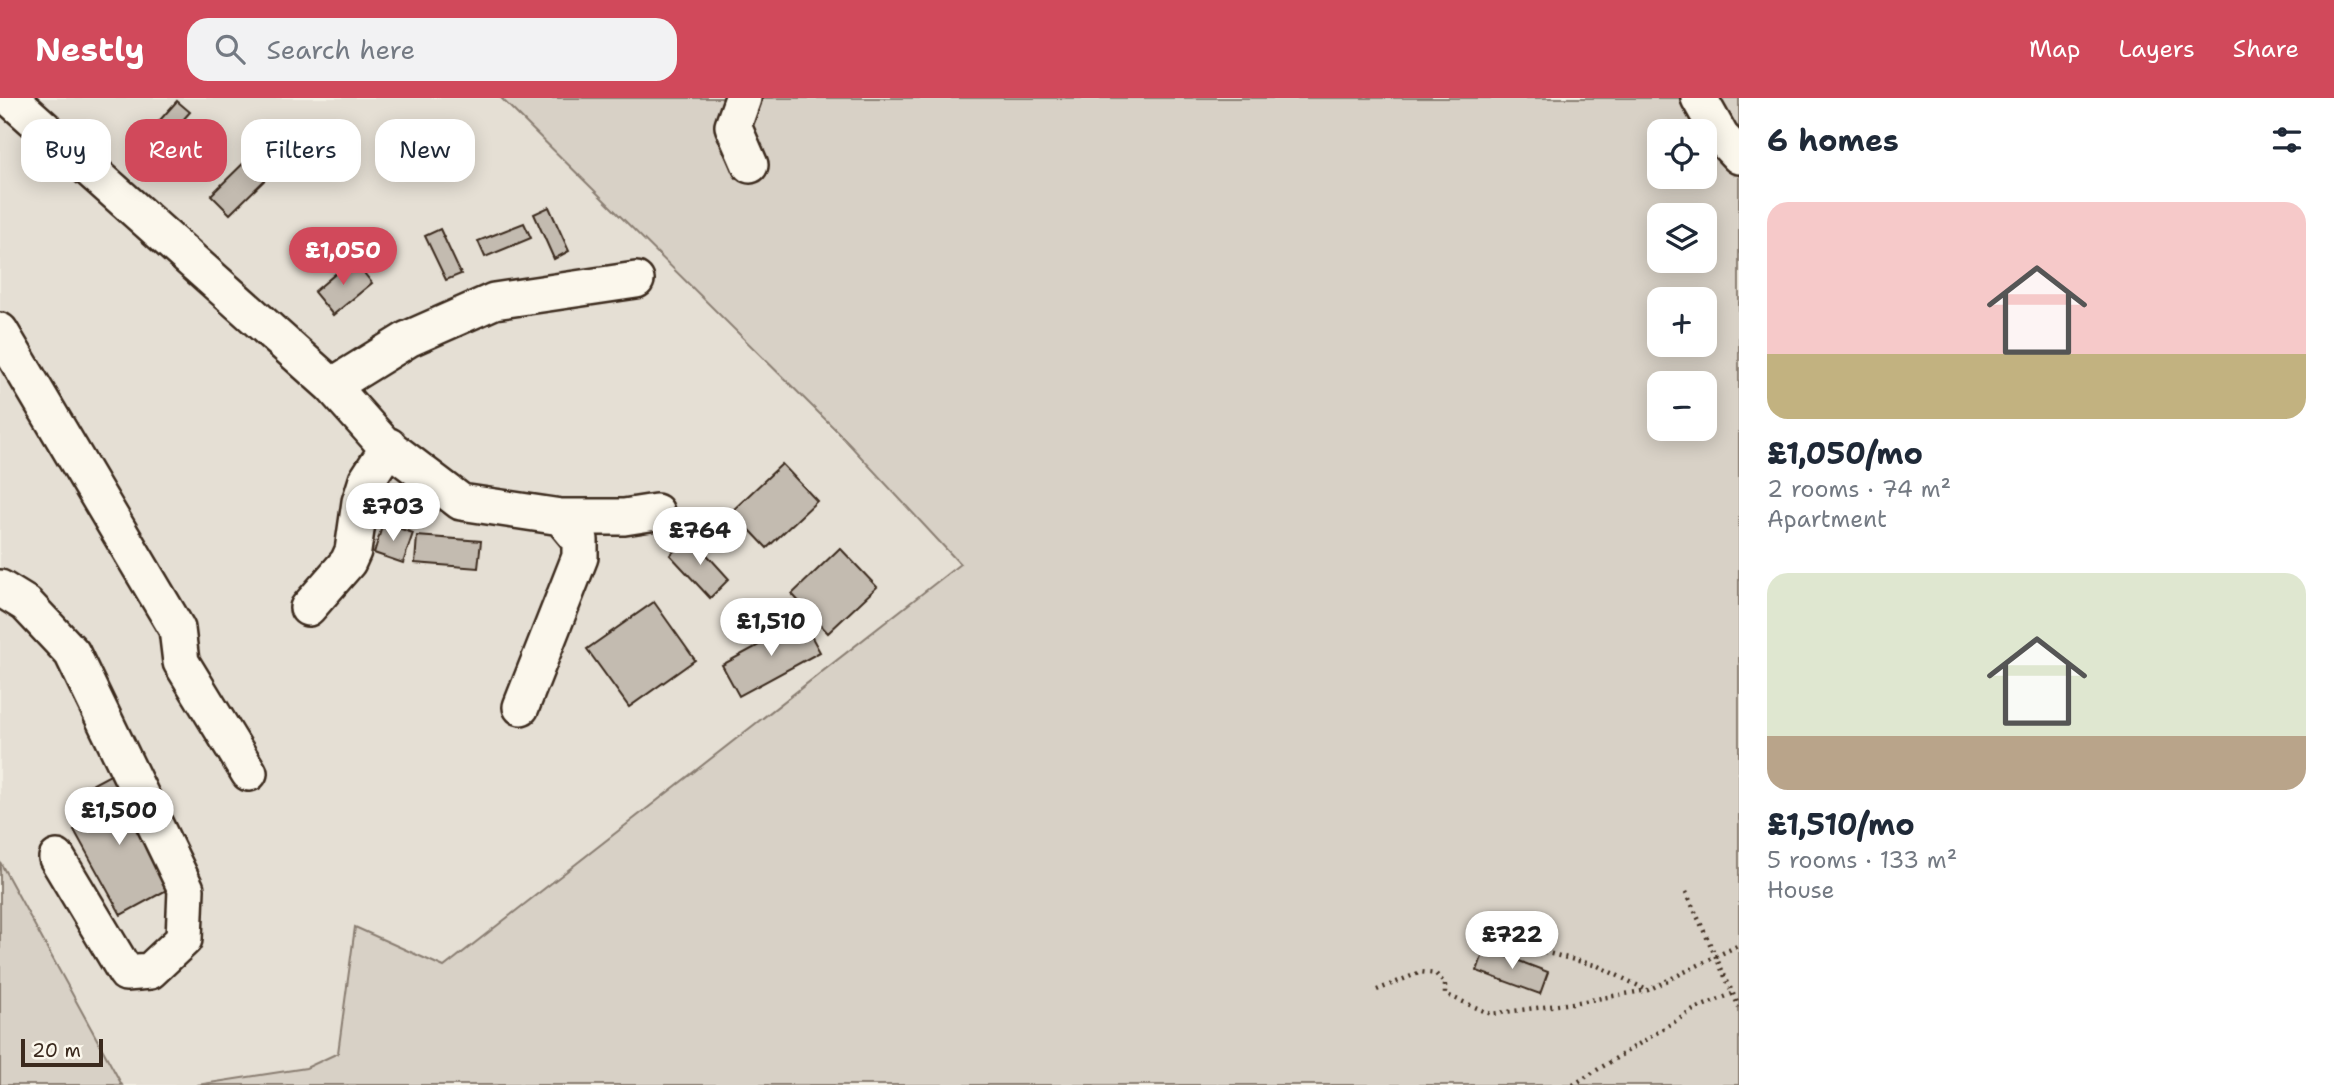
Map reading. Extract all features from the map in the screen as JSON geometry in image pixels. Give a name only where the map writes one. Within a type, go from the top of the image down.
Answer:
[{"type":"lane","points":[[10,98],[332,386],[382,442],[461,502],[561,517],[624,516],[656,512]]},
{"type":"lane","points":[[743,98],[733,126],[750,165]]},
{"type":"lane","points":[[1699,98],[1721,137],[1739,156]]},
{"type":"lane","points":[[332,386],[408,339],[494,301],[636,281]]},
{"type":"lane","points":[[0,331],[177,629],[181,662],[248,773]]},
{"type":"lane","points":[[308,608],[348,562],[353,551],[360,502],[368,481],[389,446]]},
{"type":"lane","points":[[521,707],[580,557],[580,540],[561,517]]},
{"type":"lane","points":[[0,588],[26,604],[72,653],[186,889],[184,939],[150,971],[126,973],[57,858]]},
{"type":"path","points":[[1686,892],[1739,1007]]},
{"type":"path","points":[[1377,990],[1421,972],[1436,974],[1445,984],[1445,994],[1492,1014],[1648,990],[1718,958],[1739,945]]},
{"type":"path","points":[[1544,952],[1598,966],[1648,990]]},
{"type":"path","points":[[1573,1085],[1695,1009],[1732,994]]},
{"type":"shaded area","points":[[0,98],[501,98],[818,414],[960,564],[443,967],[355,928],[339,1053],[306,1068],[197,1085],[122,1085],[0,862]]},
{"type":"shaded area","points":[[501,98],[1739,98],[1739,1085],[197,1085],[306,1068],[338,1053],[355,927],[444,967],[960,564],[835,429]]},
{"type":"shaded area","points":[[0,862],[122,1085],[0,1085]]},
{"type":"building","points":[[177,101],[190,112],[184,119],[161,119]]},
{"type":"building","points":[[241,166],[241,182],[263,182],[230,214],[211,195]]},
{"type":"building","points":[[549,207],[569,251],[554,259],[534,214]]},
{"type":"building","points":[[524,223],[531,238],[485,257],[478,241]]},
{"type":"building","points":[[440,229],[461,274],[446,280],[425,236]]},
{"type":"building","points":[[353,259],[372,283],[333,315],[314,292]]},
{"type":"building","points":[[782,464],[817,501],[767,548],[732,511]]},
{"type":"building","points":[[383,523],[413,533],[403,563],[374,553]]},
{"type":"building","points":[[417,536],[481,541],[478,568],[415,563]]},
{"type":"building","points":[[690,536],[729,579],[710,598],[670,555]]},
{"type":"building","points":[[840,548],[877,587],[828,633],[792,594]]},
{"type":"building","points":[[654,602],[695,660],[629,707],[587,649]]},
{"type":"building","points":[[803,621],[820,652],[739,696],[722,665]]},
{"type":"building","points":[[112,774],[174,886],[121,915],[74,830],[88,822],[73,795]]},
{"type":"building","points":[[1485,948],[1548,972],[1540,994],[1477,971]]}]
